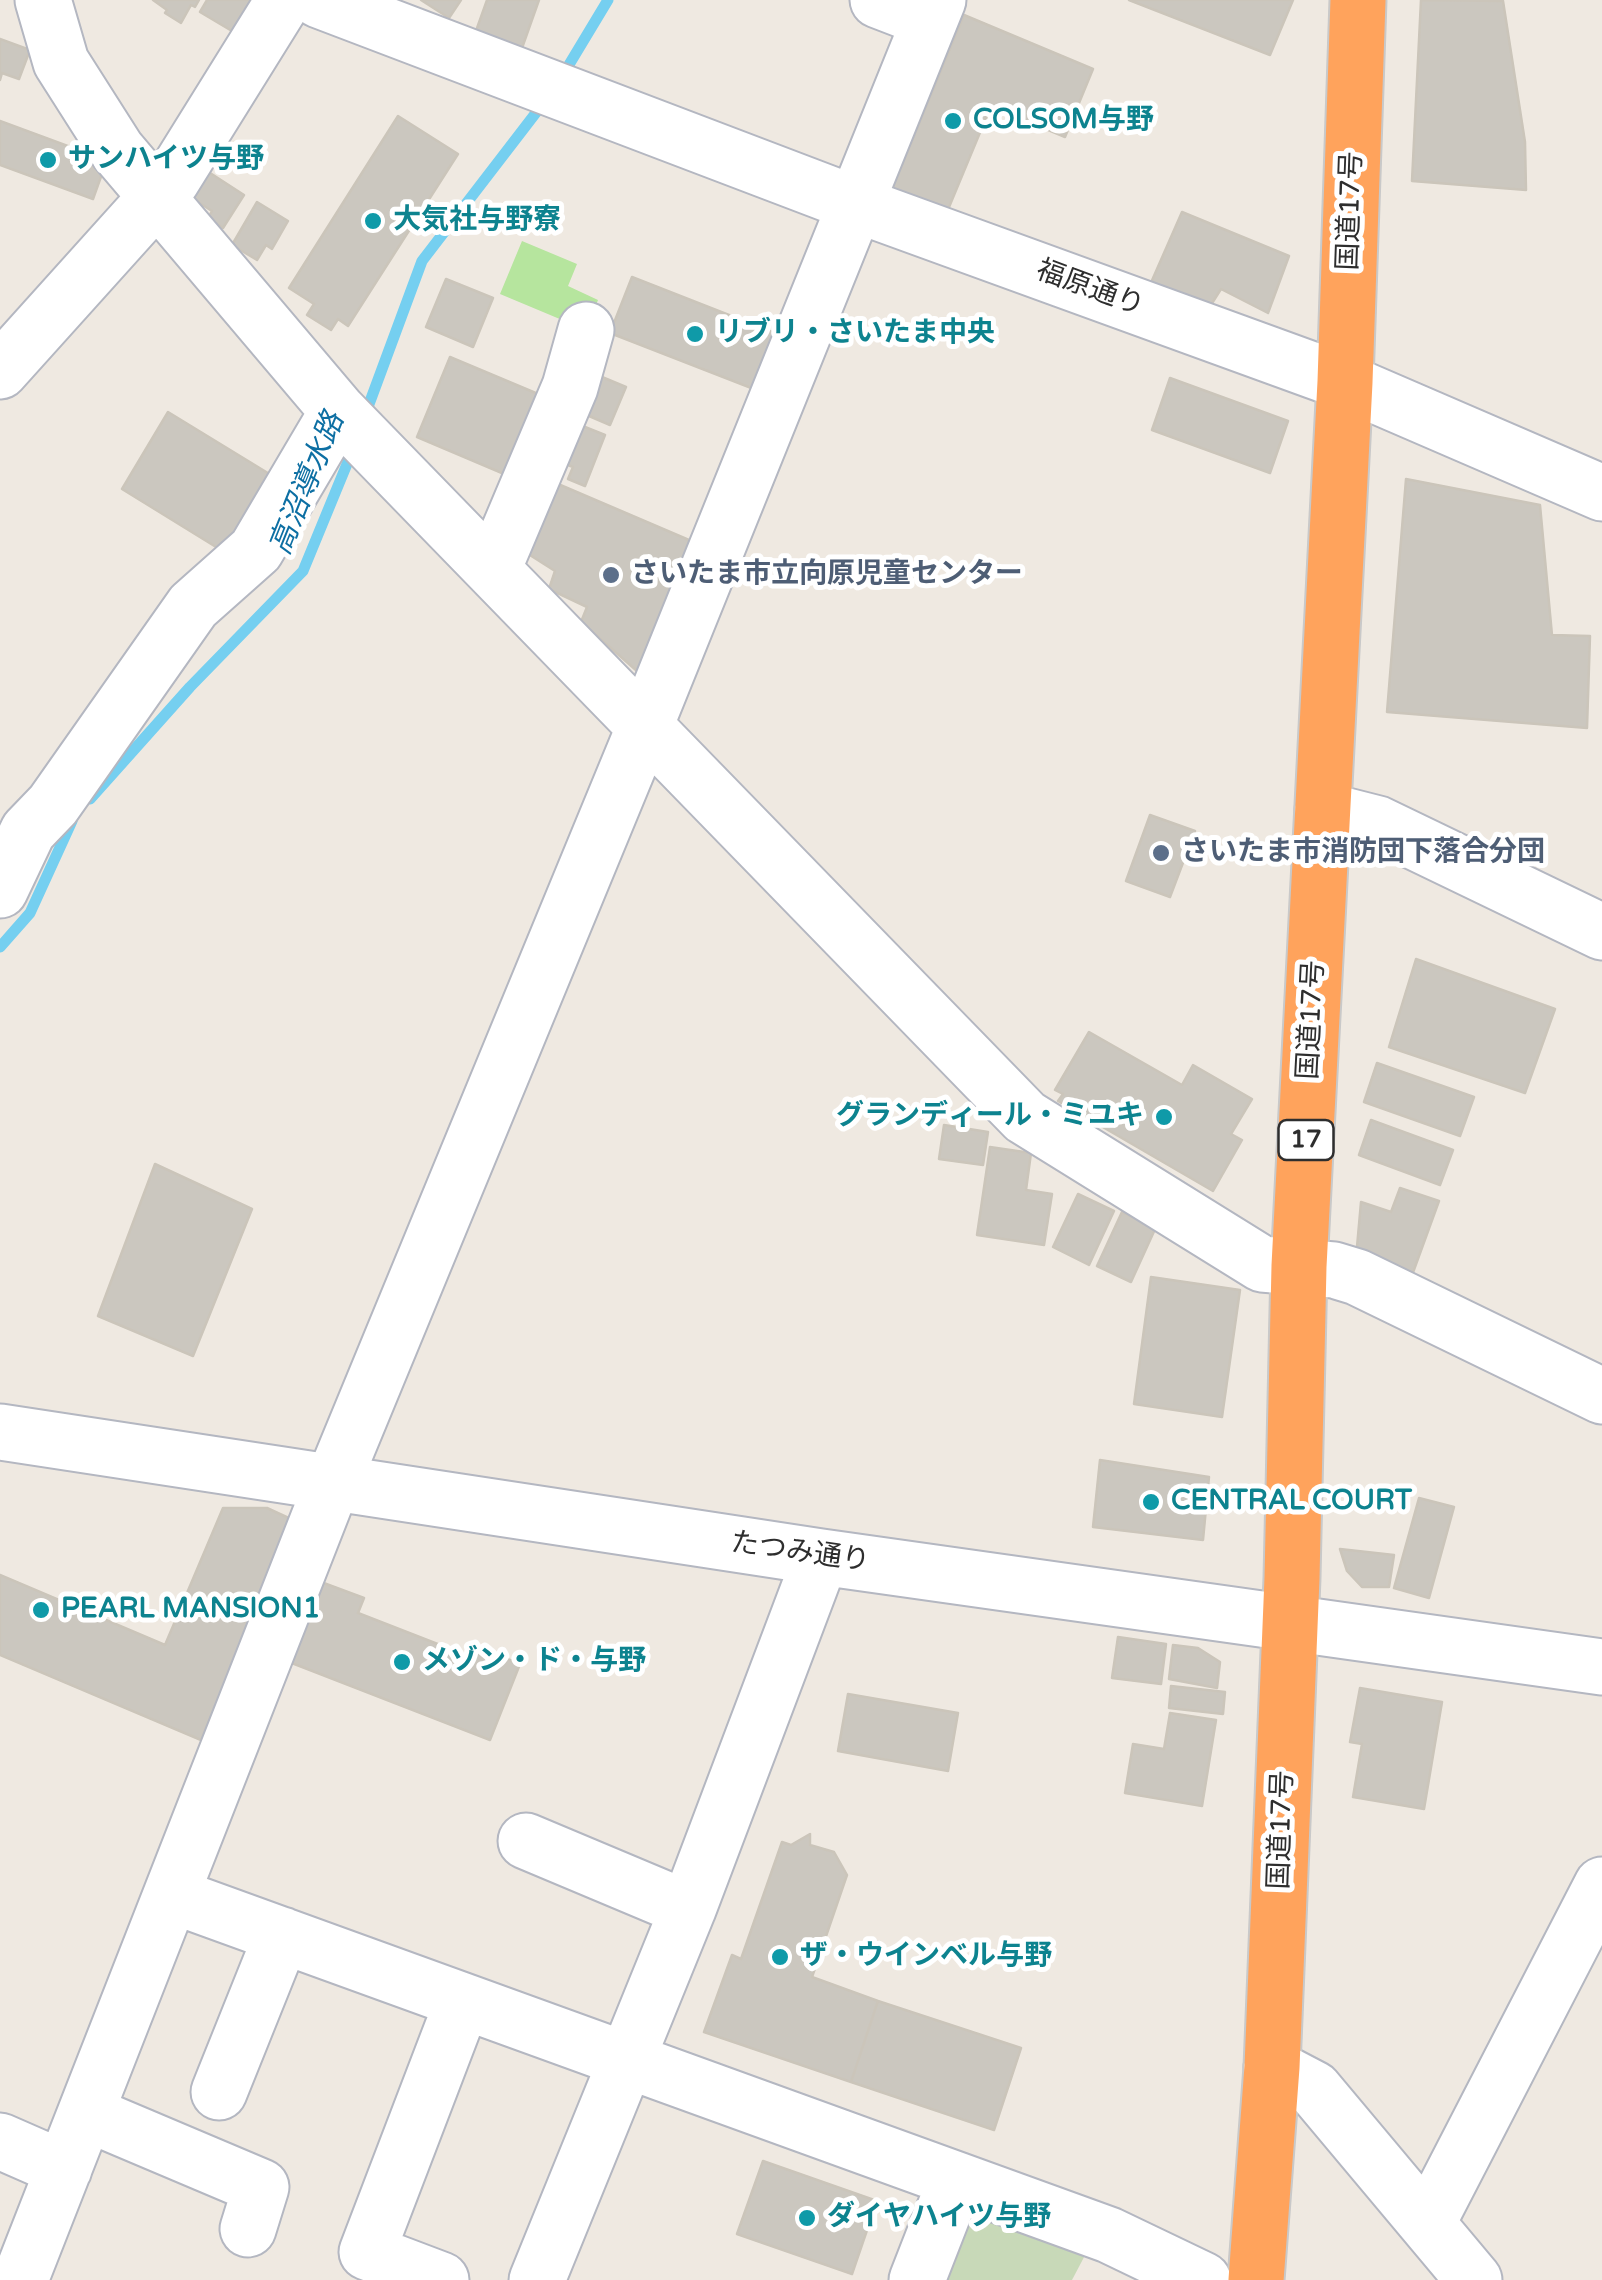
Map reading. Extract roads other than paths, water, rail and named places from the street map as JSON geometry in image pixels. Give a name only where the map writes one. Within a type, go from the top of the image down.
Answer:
[{"type":"highway","name":"国道17号","points":[[1256,2280],[1272,2068],[1299,1266],[1346,382],[1358,0]]},
{"type":"street","points":[[43,0],[61,62],[106,134],[155,198],[351,426],[1025,1117],[1262,1264],[1334,1270],[1357,1277],[1602,1396]]},
{"type":"street","points":[[0,371],[172,180],[284,0]]},
{"type":"street","name":"福原通り","points":[[319,0],[858,205],[1346,382],[1602,493]]},
{"type":"street","points":[[23,2275],[333,1482],[858,205],[934,10],[878,0]]},
{"type":"street","points":[[493,569],[570,388],[586,330]]},
{"type":"street","points":[[0,890],[28,831],[53,806],[193,606],[256,550],[351,426]]},
{"type":"street","points":[[1323,810],[1378,824],[1602,932]]},
{"type":"street","name":"たつみ通り","points":[[0,1432],[821,1557],[1602,1667]]},
{"type":"street","points":[[537,2280],[688,1909],[821,1557]]},
{"type":"street","points":[[526,1840],[688,1909]]},
{"type":"street","points":[[1428,2222],[1602,1886]]},
{"type":"street","points":[[172,1896],[1109,2235],[1203,2280]]},
{"type":"street","points":[[219,2092],[282,1935]]},
{"type":"street","points":[[441,2280],[367,2252],[463,2001]]},
{"type":"street","points":[[1272,2068],[1314,2089],[1474,2280]]},
{"type":"street","points":[[86,2113],[262,2187],[248,2230]]},
{"type":"street","points":[[0,2141],[64,2169]]},
{"type":"street","points":[[917,2280],[956,2180]]},
{"type":"waterway","name":"高沼導水路","points":[[561,78],[608,0]]},
{"type":"waterway","name":"高沼導水路","points":[[365,415],[422,261],[545,101]]},
{"type":"waterway","name":"高沼導水路","points":[[90,799],[190,687],[303,571],[354,447]]},
{"type":"waterway","name":"高沼導水路","points":[[0,947],[30,913],[72,821]]},
{"type":"place","name":"COLSOM与野","points":[[953,121]]},
{"type":"place","name":"サンハイツ与野","points":[[48,160]]},
{"type":"place","name":"大気社与野寮","points":[[373,221]]},
{"type":"place","name":"リブリ・さいたま中央","points":[[695,334]]},
{"type":"place","name":"さいたま市立向原児童センター","points":[[611,575]]},
{"type":"place","name":"さいたま市消防団下落合分団","points":[[1161,853]]},
{"type":"place","name":"グランディール・ミユキ","points":[[1164,1117]]},
{"type":"place","name":"CENTRAL COURT","points":[[1151,1502]]},
{"type":"place","name":"PEARL MANSION1","points":[[41,1610]]},
{"type":"place","name":"メゾン・ド・与野","points":[[402,1662]]},
{"type":"place","name":"ザ・ウインベル与野","points":[[780,1957]]},
{"type":"place","name":"ダイヤハイツ与野","points":[[807,2218]]}]
